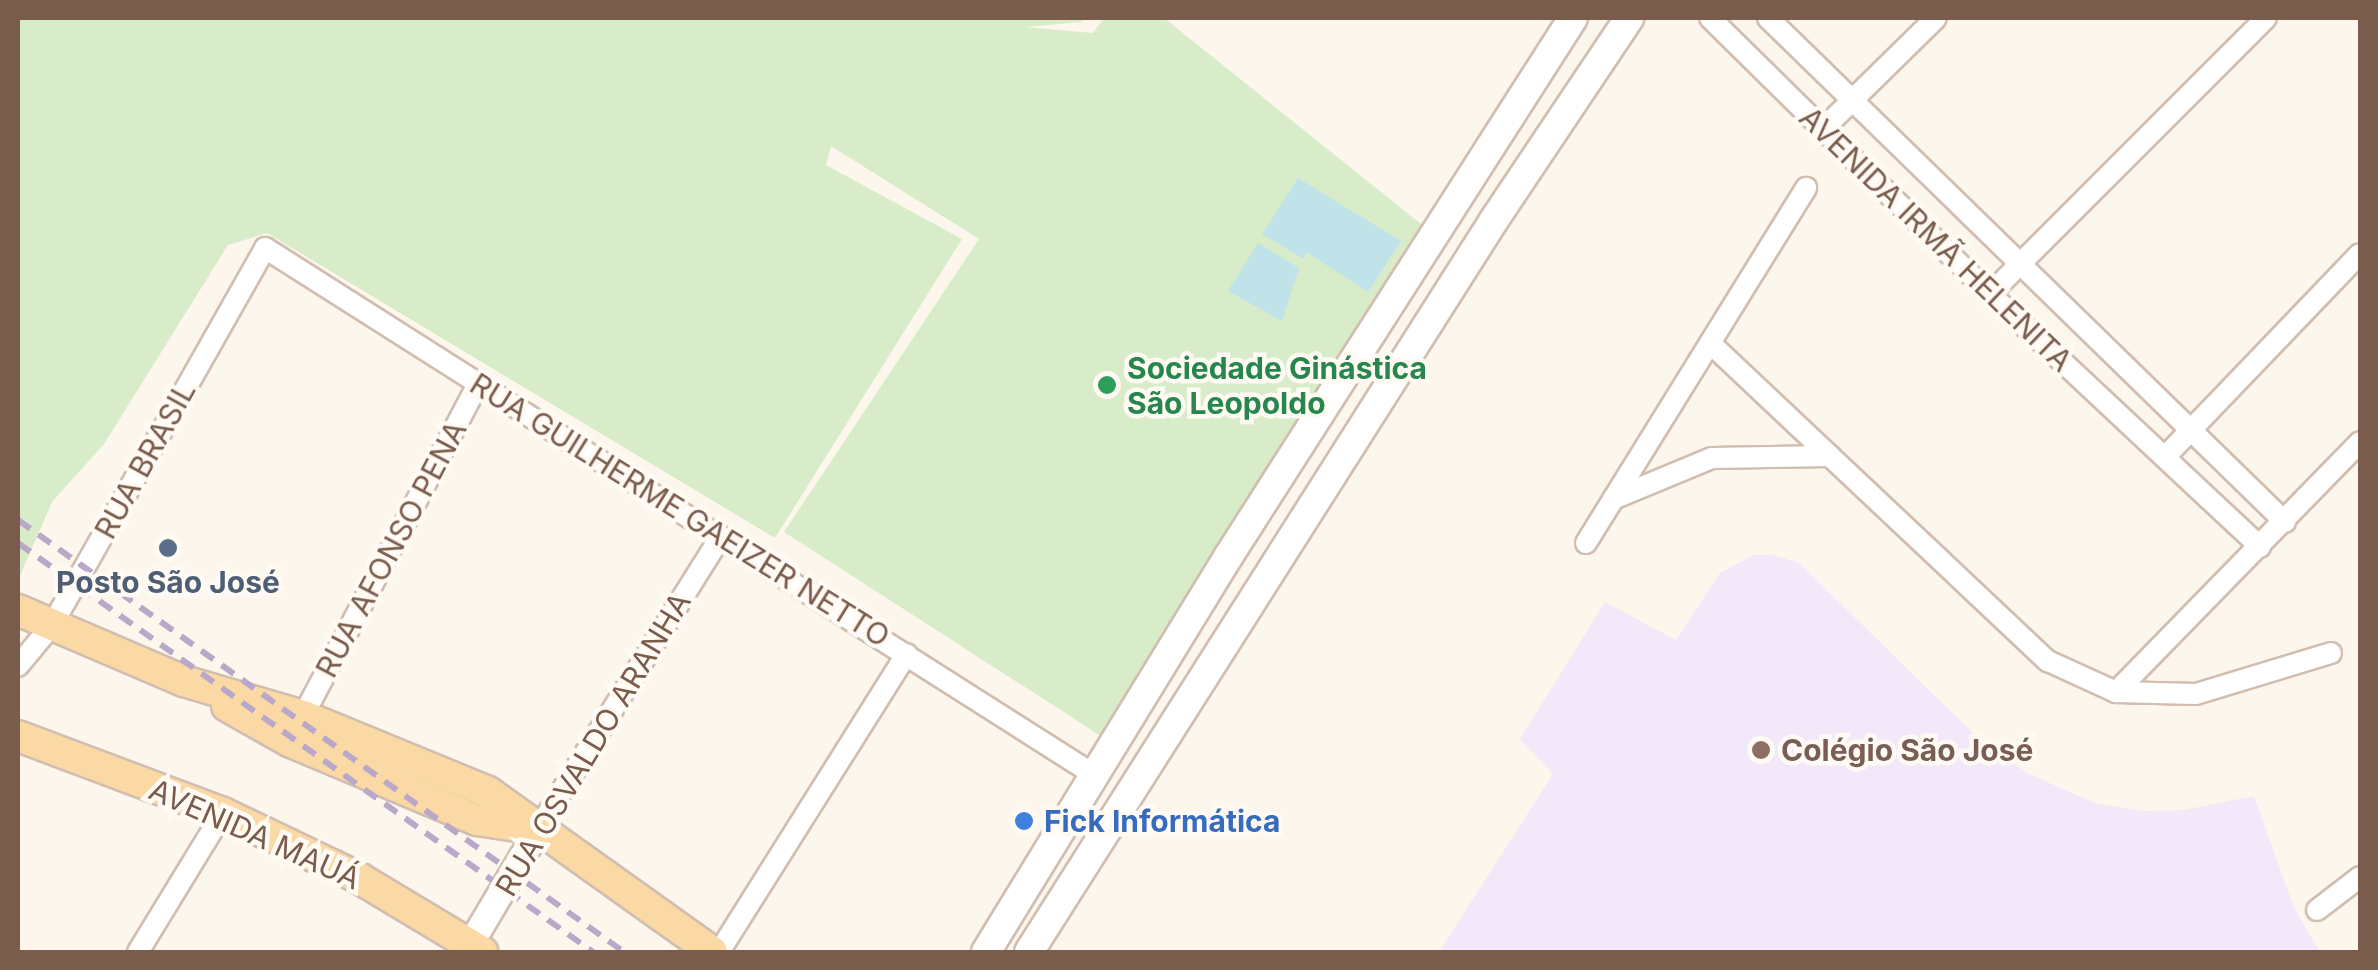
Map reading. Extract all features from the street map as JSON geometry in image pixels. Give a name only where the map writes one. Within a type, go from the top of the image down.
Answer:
[{"type":"main road","points":[[986,952],[1093,774],[1574,18]]},
{"type":"main road","points":[[1029,952],[1357,435],[1629,18]]},
{"type":"main road","points":[[1320,416],[1357,435]]},
{"type":"main road","points":[[18,610],[184,681],[302,716],[488,792],[716,952]]},
{"type":"main road","points":[[184,681],[291,742],[477,820],[538,829]]},
{"type":"main road","name":"AVENIDA MAUÁ","points":[[18,736],[222,813],[359,878],[472,950]]},
{"type":"street","name":"AVENIDA IRMÃ HELENITA","points":[[1710,18],[1990,294],[2260,547]]},
{"type":"street","name":"AVENIDA IRMÃ HELENITA","points":[[1768,18],[2019,267],[2285,522]]},
{"type":"street","points":[[1823,130],[1936,18]]},
{"type":"street","points":[[1990,294],[2266,18]]},
{"type":"street","points":[[1586,543],[1806,188]]},
{"type":"street","name":"RUA GUILHERME GAEIZER NETTO","points":[[265,248],[1093,774]]},
{"type":"street","name":"RUA BRASIL","points":[[18,666],[52,625],[265,248]]},
{"type":"street","points":[[2165,458],[2360,254]]},
{"type":"street","points":[[1710,344],[2048,661],[2116,692],[2196,694],[2331,654]]},
{"type":"street","name":"RUA AFONSO PENA","points":[[302,716],[479,382]]},
{"type":"street","points":[[2116,692],[2360,442]]},
{"type":"street","points":[[1613,499],[1712,458],[1830,456]]},
{"type":"street","points":[[2200,490],[2225,464]]},
{"type":"street","name":"RUA OSVALDO ARANHA","points":[[472,950],[538,829],[721,536]]},
{"type":"street","points":[[716,952],[907,654]]},
{"type":"street","points":[[138,952],[222,813]]},
{"type":"street","points":[[2317,910],[2360,877]]},
{"type":"shaded area","name":"Colégio São José","points":[[1754,555],[1773,555],[1799,563],[1981,741],[2029,774],[2097,804],[2146,811],[2184,810],[2254,796],[2294,908],[2320,952],[1439,952],[1553,774],[1520,739],[1605,602],[1676,640],[1720,573]]},
{"type":"green space","points":[[18,18],[1086,18],[1081,22],[1026,27],[1093,33],[1104,18],[1164,18],[1431,232],[1104,738],[784,532],[979,239],[831,146],[826,165],[962,239],[775,538],[267,233],[228,245],[104,444],[52,502],[20,576]]},
{"type":"water","points":[[1298,178],[1401,241],[1368,292],[1306,252],[1304,259],[1262,234]]},
{"type":"water","points":[[1258,243],[1299,268],[1282,321],[1228,291]]},
{"type":"railway","points":[[18,520],[624,952]]},
{"type":"railway","points":[[18,543],[593,952]]},
{"type":"place","name":"Sociedade Ginástica São Leopoldo","points":[[1107,385]]},
{"type":"place","name":"Posto São José","points":[[168,548]]},
{"type":"place","name":"Colégio São José","points":[[1761,750]]},
{"type":"place","name":"Fick Informática","points":[[1024,821]]}]
